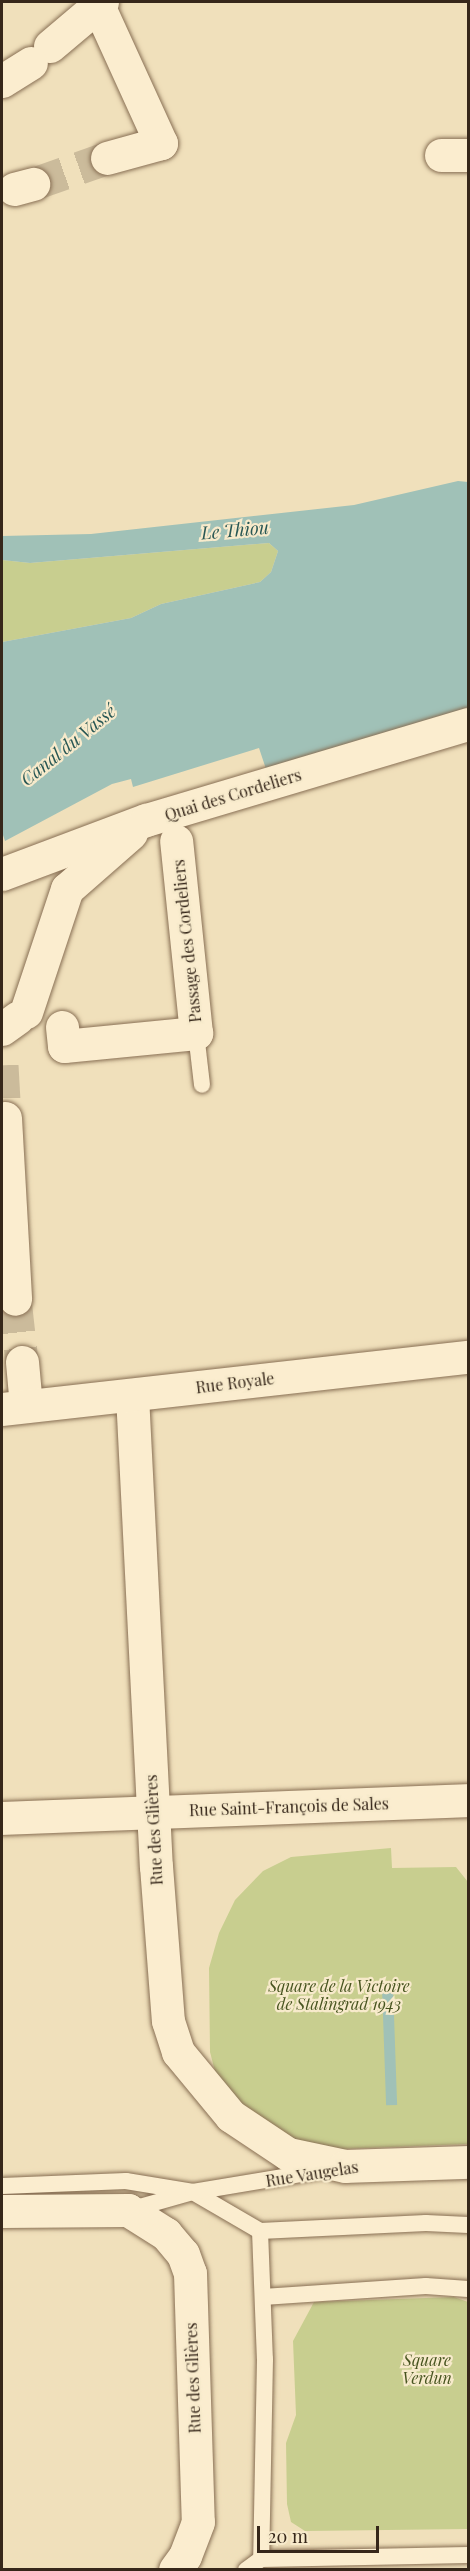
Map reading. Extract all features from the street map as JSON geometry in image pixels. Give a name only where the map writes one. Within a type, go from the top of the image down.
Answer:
[{"type":"street","points":[[18,67],[88,7],[161,143],[107,158]]},
{"type":"street","name":"Quai des Cordeliers","points":[[2,875],[146,820],[468,724]]},
{"type":"street","points":[[15,1020],[67,889],[146,820]]},
{"type":"street","name":"Passage des Cordeliers","points":[[62,1027],[64,1046],[196,1033],[176,841]]},
{"type":"street","points":[[2,875],[67,889]]},
{"type":"street","points":[[4,1118],[15,1299]]},
{"type":"street","name":"Rue Royale","points":[[14,1407],[468,1357]]},
{"type":"street","points":[[14,1407],[22,1362]]},
{"type":"street","name":"Rue des Glières","points":[[132,1395],[153,1813],[168,2021],[178,2052],[231,2116],[260,2138],[288,2154],[345,2166]]},
{"type":"street","name":"Rue Saint-François de Sales","points":[[2,1818],[468,1800]]},
{"type":"street","name":"Rue Vaugelas","points":[[345,2166],[468,2163]]},
{"type":"street","name":"Rue des Glières","points":[[128,2210],[166,2234],[183,2254],[190,2273],[198,2522],[185,2556],[175,2570]]},
{"type":"street","name":"Rue Vaugelas","points":[[2,2211],[128,2210]]},
{"type":"lane","points":[[196,1033],[202,1085]]},
{"type":"lane","name":"Rue Vaugelas","points":[[128,2210],[193,2192],[345,2166]]},
{"type":"lane","name":"Rue Vaugelas","points":[[2,2186],[126,2181],[193,2192],[260,2231]]},
{"type":"lane","points":[[261,2559],[263,2297],[260,2231],[426,2223],[468,2225]]},
{"type":"lane","points":[[263,2297],[426,2286],[468,2289]]},
{"type":"lane","points":[[246,2570],[261,2559],[468,2555]]},
{"type":"green space","points":[[269,543],[278,551],[271,572],[260,582],[161,604],[131,618],[2,642],[2,560],[30,563]]},
{"type":"green space","name":"Square de la Victoire de Stalingrad 1943","points":[[391,1848],[392,1868],[456,1867],[468,1882],[468,2144],[341,2149],[299,2143],[241,2110],[216,2075],[210,2052],[209,1968],[219,1933],[235,1900],[263,1871],[291,1857]]},
{"type":"green space","name":"Square Verdun","points":[[454,2297],[468,2302],[468,2529],[305,2531],[291,2522],[287,2504],[286,2443],[296,2415],[293,2341],[314,2302]]},
{"type":"water","points":[[458,481],[468,482],[468,710],[266,769],[259,748],[133,787],[131,779],[112,784],[5,841],[2,832],[2,642],[131,618],[161,604],[260,582],[271,572],[278,551],[269,543],[30,563],[2,560],[2,536],[91,534],[354,505]]},
{"type":"water","points":[[382,1987],[393,1987],[397,2105],[386,2105]]},
{"type":"tunnel","points":[[33,184],[107,158]]},
{"type":"tunnel","points":[[2,1065],[5,1118]]},
{"type":"tunnel","points":[[15,1299],[22,1362]]},
{"type":"water label","name":"Le Thiou","points":[[235,530]]},
{"type":"water label","name":"Canal du Vassé","points":[[68,745]]}]
